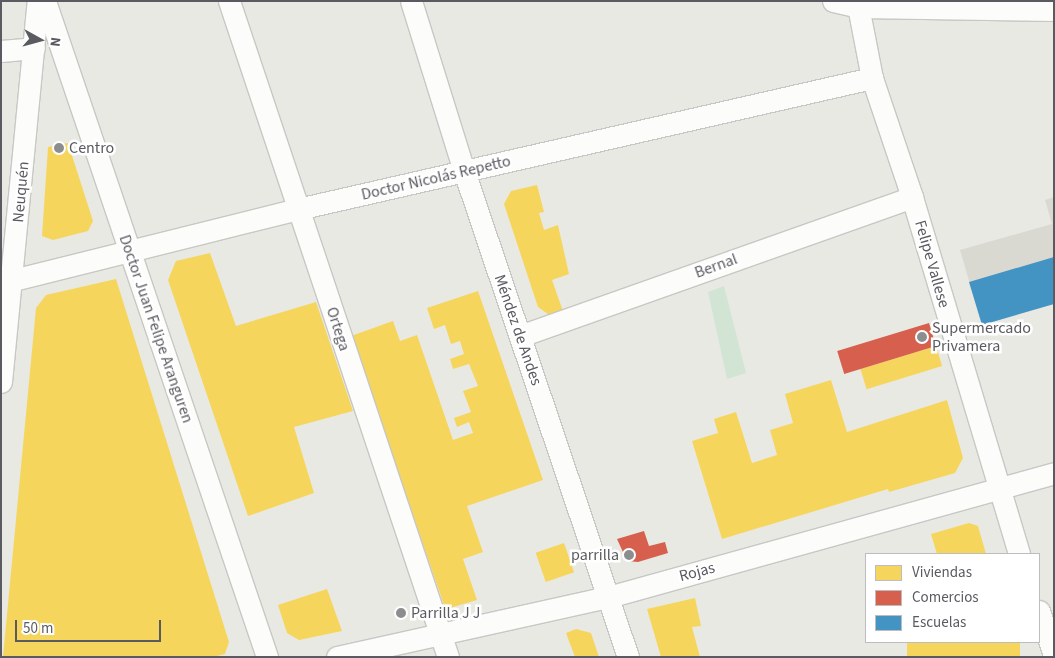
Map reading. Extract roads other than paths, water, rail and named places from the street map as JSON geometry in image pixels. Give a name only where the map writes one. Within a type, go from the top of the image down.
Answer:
[{"type":"street","name":"Neuquén","points":[[1,382],[7,282],[38,1]]},
{"type":"street","name":"Doctor Juan Felipe Aranguren","points":[[45,1],[266,657]]},
{"type":"street","name":"Ortega","points":[[229,1],[448,657]]},
{"type":"street","name":"Méndez de Andes","points":[[411,1],[464,171],[628,657]]},
{"type":"street","points":[[833,1],[858,4],[1054,10]]},
{"type":"street","name":"Felipe Vallese","points":[[858,4],[872,78],[912,197],[998,490],[1019,553]]},
{"type":"street","points":[[1,51],[34,48]]},
{"type":"street","name":"Doctor Nicolás Repetto","points":[[7,282],[298,209],[872,78]]},
{"type":"street","name":"Bernal","points":[[520,336],[912,197]]},
{"type":"street","name":"Rojas","points":[[337,657],[608,597],[1054,473]]},
{"type":"street","points":[[1040,614],[1054,655]]},
{"type":"place","name":"Centro","points":[[59,148]]},
{"type":"place","name":"Supermercado Privamera","points":[[922,337]]},
{"type":"place","name":"parrilla","points":[[629,555]]},
{"type":"place","name":"Parrilla J J","points":[[401,613]]}]
